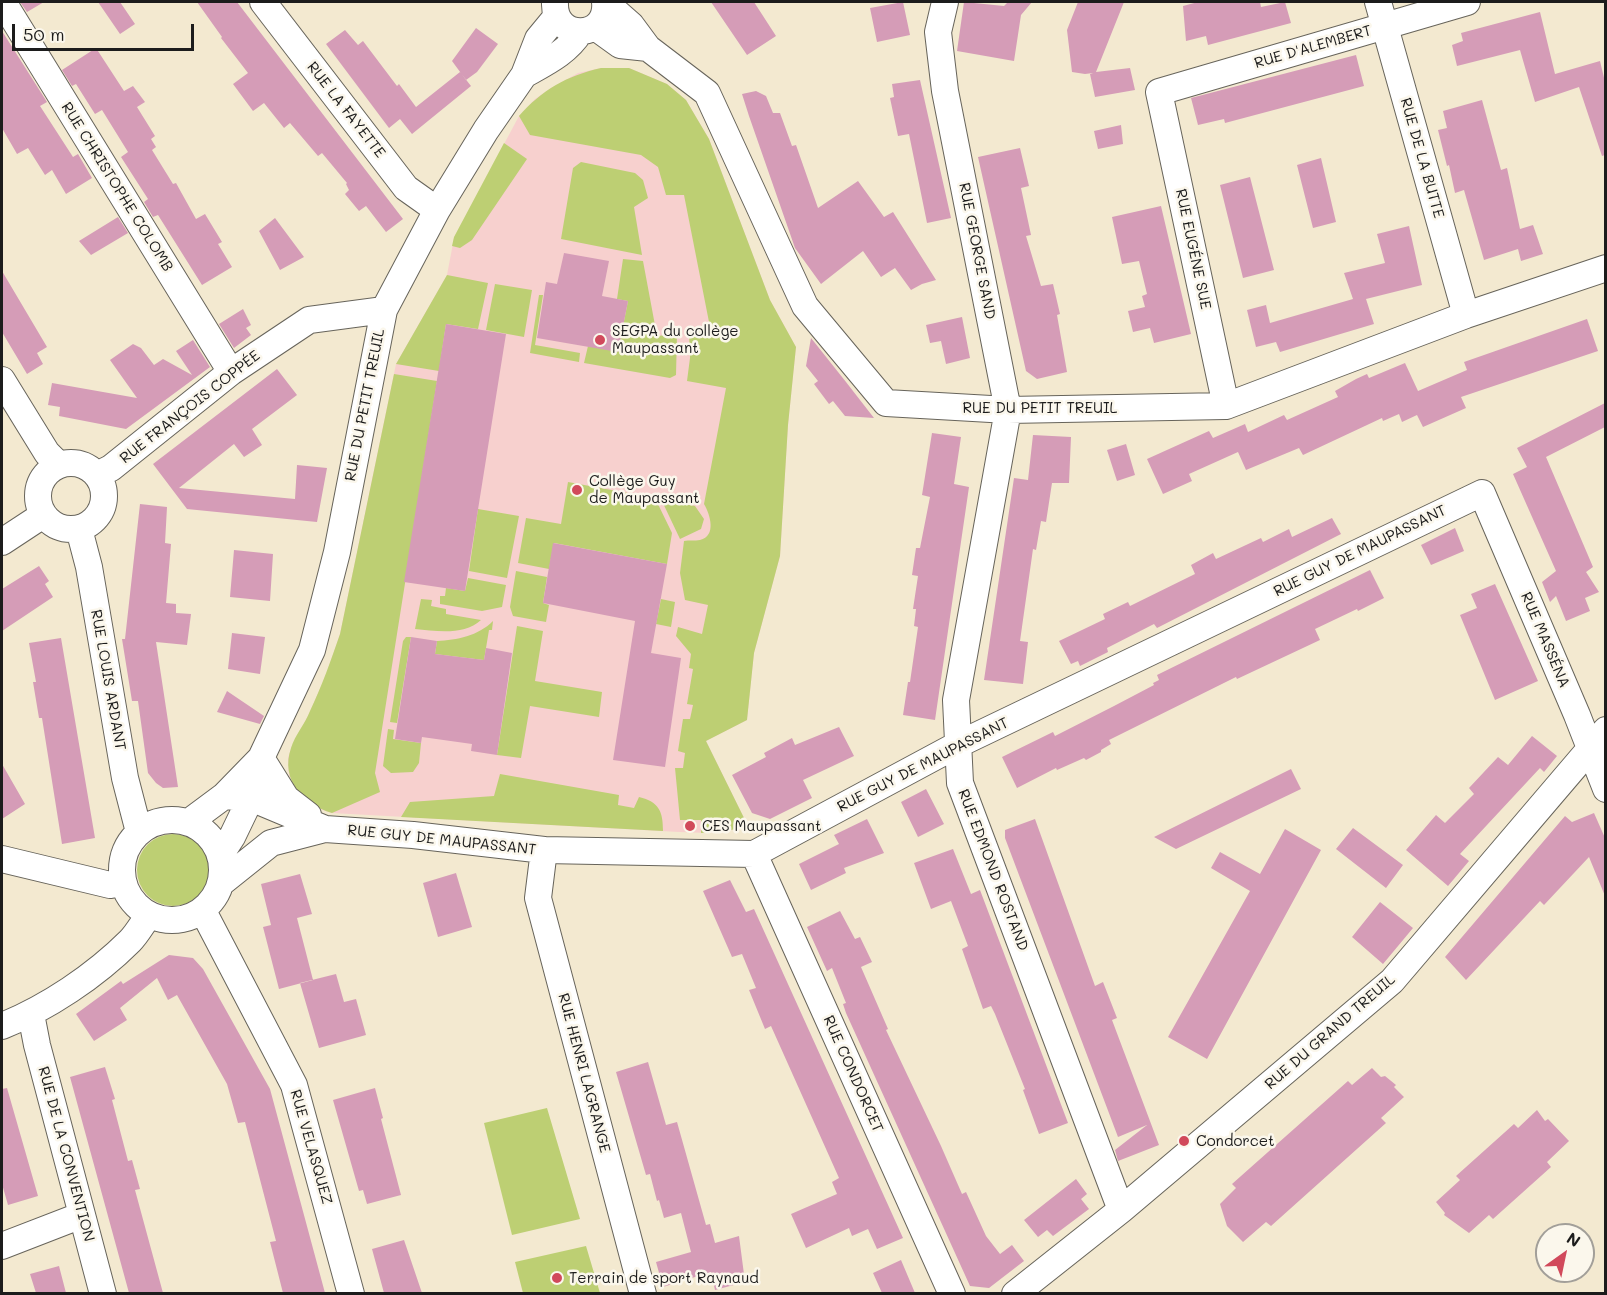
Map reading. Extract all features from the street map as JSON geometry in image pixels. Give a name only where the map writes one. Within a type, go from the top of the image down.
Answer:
[{"type":"street","name":"RUE CHRISTOPHE COLOMB","points":[[3,2],[231,372]]},
{"type":"street","name":"RUE LA FAYETTE","points":[[262,2],[406,188],[437,210]]},
{"type":"street","name":"RUE DU PETIT TREUIL","points":[[606,2],[631,25],[648,48],[707,93],[805,306],[886,403],[1008,410],[1226,406],[1466,315],[1605,268]]},
{"type":"street","points":[[556,9],[566,27],[588,29],[603,17],[606,2]]},
{"type":"street","name":"RUE GEORGE SAND","points":[[945,2],[938,32],[945,91],[1008,410]]},
{"type":"street","name":"RUE D'ALEMBERT","points":[[1159,92],[1381,14],[1467,2]]},
{"type":"street","name":"RUE DU PETIT TREUIL","points":[[189,822],[224,796],[261,758],[312,650],[337,552],[384,310],[437,210],[486,130],[524,75],[538,39],[556,9]]},
{"type":"street","name":"RUE DE LA BUTTE","points":[[1381,14],[1466,315]]},
{"type":"street","name":"RUE DU PETIT TREUIL","points":[[524,75],[559,55],[588,29],[620,45],[648,48]]},
{"type":"street","name":"RUE EUGÉNE SUE","points":[[1159,92],[1226,406]]},
{"type":"street","name":"RUE FRANÇOIS COPPÉE","points":[[97,475],[111,468],[231,372],[309,320],[384,310]]},
{"type":"street","points":[[2,380],[47,453],[59,465]]},
{"type":"street","name":"RUE EDMOND ROSTAND","points":[[1008,410],[956,700],[960,783],[1121,1210]]},
{"type":"street","points":[[80,464],[97,475],[103,485],[105,496],[98,517],[89,524],[79,529],[69,530],[59,528],[43,515],[39,506],[39,486],[50,470],[59,465],[80,464]]},
{"type":"street","name":"RUE GUY DE MAUPASSANT","points":[[221,883],[271,843],[325,829],[413,835],[544,850],[754,854],[957,745],[1482,493]]},
{"type":"street","name":"RUE MASSÉNA","points":[[1482,493],[1577,715],[1597,740],[1605,789]]},
{"type":"street","points":[[2,542],[43,515]]},
{"type":"street","name":"RUE LOUIS ARDANT","points":[[79,529],[89,567],[125,778],[139,832]]},
{"type":"street","name":"RUE DU GRAND TREUIL","points":[[1015,1293],[1121,1210],[1392,981],[1597,740]]},
{"type":"street","name":"RUE DU PETIT TREUIL","points":[[221,854],[232,837],[259,781],[261,758]]},
{"type":"street","points":[[261,758],[286,798],[325,829]]},
{"type":"street","name":"RUE GUY DE MAUPASSANT","points":[[224,796],[250,798],[325,829]]},
{"type":"street","points":[[176,819],[189,822],[208,835],[221,854],[223,868],[221,883],[215,898],[203,911],[176,921],[162,920],[148,915],[129,895],[123,882],[124,855],[130,842],[150,824],[176,819]]},
{"type":"street","name":"RUE HENRI LAGRANGE","points":[[544,850],[538,897],[643,1293]]},
{"type":"street","name":"RUE CONDORCET","points":[[754,854],[952,1293]]},
{"type":"street","points":[[2,859],[110,885],[123,882]]},
{"type":"street","name":"RUE VELASQUEZ","points":[[203,911],[294,1085],[351,1293]]},
{"type":"street","points":[[2,1026],[31,1014],[99,968],[132,940],[148,915]]},
{"type":"street","name":"RUE DE LA CONVENTION","points":[[31,1014],[37,1045],[104,1293]]},
{"type":"street","points":[[2,1246],[82,1215]]},
{"type":"shaded area","name":"Collège Guy de Maupassant","points":[[601,68],[629,68],[667,84],[686,100],[709,139],[770,300],[796,347],[788,425],[780,556],[754,653],[747,720],[706,741],[748,826],[709,833],[679,832],[332,813],[317,808],[289,776],[288,758],[326,675],[340,634],[396,364],[447,275],[454,238],[519,116],[535,99],[551,88],[578,73]]},
{"type":"green space","points":[[601,68],[629,68],[667,84],[686,100],[709,139],[770,300],[796,347],[788,425],[780,556],[754,653],[747,720],[706,741],[748,826],[739,829],[701,833],[701,820],[680,820],[675,768],[683,768],[685,753],[678,751],[683,719],[690,719],[693,705],[687,704],[693,669],[689,668],[691,654],[676,636],[678,627],[702,634],[708,605],[685,600],[680,573],[684,541],[700,540],[709,534],[711,524],[704,504],[726,388],[687,381],[690,358],[689,332],[705,330],[709,322],[684,195],[666,195],[658,167],[641,155],[530,135],[519,116],[546,91],[556,85],[577,75]]},
{"type":"green space","points":[[504,143],[527,159],[472,240],[460,248],[452,246],[454,237]]},
{"type":"green space","points":[[581,162],[635,173],[643,180],[648,198],[634,207],[642,255],[561,239],[573,168]]},
{"type":"green space","points":[[623,259],[643,261],[657,336],[677,334],[676,375],[670,378],[584,363],[588,346],[618,351],[628,301],[617,299]]},
{"type":"green space","points":[[447,275],[488,283],[478,329],[446,324],[439,371],[396,364]]},
{"type":"green space","points":[[495,284],[532,290],[524,337],[486,330]]},
{"type":"green space","points":[[539,295],[543,295],[535,345],[580,353],[579,362],[530,353]]},
{"type":"green space","points":[[394,374],[437,381],[375,773],[380,792],[332,813],[312,804],[296,789],[291,780],[288,760],[293,743],[308,716],[340,634]]},
{"type":"green space","points":[[568,482],[655,498],[672,533],[667,564],[554,543],[549,569],[518,563],[526,518],[561,524]]},
{"type":"green space","points":[[661,499],[695,506],[704,519],[701,529],[680,539]]},
{"type":"green space","points":[[478,509],[519,516],[507,578],[469,571]]},
{"type":"green space","points":[[516,571],[547,577],[543,603],[549,605],[546,622],[513,616],[510,607]]},
{"type":"green space","points":[[468,578],[506,585],[502,607],[482,611],[440,604],[440,596],[445,596],[446,588],[465,591]]},
{"type":"green space","points":[[421,599],[432,600],[431,606],[446,609],[446,614],[481,620],[458,630],[415,629]]},
{"type":"green space","points":[[661,599],[675,602],[671,627],[656,624]]},
{"type":"green space","points":[[493,621],[492,630],[489,630],[484,660],[435,654],[437,641],[467,636]]},
{"type":"green space","points":[[517,626],[543,631],[535,681],[602,692],[599,717],[530,706],[521,758],[497,755]]},
{"type":"green space","points":[[406,637],[411,637],[397,723],[390,722],[403,641]]},
{"type":"green space","points":[[388,729],[394,730],[393,739],[421,743],[419,763],[413,772],[391,773],[383,766]]},
{"type":"green space","points":[[500,774],[619,795],[618,805],[634,808],[639,797],[646,799],[661,813],[663,831],[401,817],[410,802],[494,796]]},
{"type":"green space","points":[[180,834],[199,844],[207,856],[209,870],[207,884],[199,896],[187,904],[166,906],[147,896],[139,884],[137,863],[147,844],[159,836]]},
{"type":"green space","points":[[547,1108],[580,1219],[512,1235],[484,1123]]},
{"type":"green space","name":"Terrain de sport Raynaud","points":[[586,1246],[600,1293],[523,1293],[515,1262]]},
{"type":"building","points":[[20,2],[44,2],[27,12]]},
{"type":"building","points":[[98,2],[120,2],[135,24],[120,34]]},
{"type":"building","points":[[197,2],[237,2],[403,219],[386,232],[366,206],[359,211],[345,194],[349,190],[347,183],[322,153],[318,156],[290,123],[284,128],[264,103],[253,111],[233,84],[248,73]]},
{"type":"building","points":[[711,2],[754,2],[776,36],[747,55]]},
{"type":"building","points":[[903,2],[910,35],[877,42],[870,8]]},
{"type":"building","points":[[964,2],[1004,6],[1008,2],[1032,2],[1021,15],[1014,61],[957,51]]},
{"type":"building","points":[[1078,2],[1124,2],[1096,72],[1130,68],[1135,90],[1095,97],[1090,74],[1093,73],[1072,72],[1067,30]]},
{"type":"building","points":[[1198,2],[1260,2],[1261,7],[1285,2],[1291,23],[1208,45],[1206,36],[1186,41],[1183,6]]},
{"type":"building","points":[[1540,12],[1555,74],[1600,61],[1605,82],[1605,155],[1602,156],[1579,87],[1535,102],[1520,50],[1457,66],[1452,45],[1463,41],[1461,33]]},
{"type":"building","points":[[476,28],[498,44],[477,72],[466,80],[452,61]]},
{"type":"building","points":[[345,30],[358,45],[363,41],[416,107],[460,72],[471,86],[412,134],[400,119],[389,128],[326,44]]},
{"type":"building","points":[[2,31],[47,102],[40,106],[73,157],[78,154],[92,178],[66,194],[52,170],[45,175],[28,148],[17,154],[2,128]]},
{"type":"building","points":[[96,48],[124,91],[133,86],[145,102],[137,107],[155,136],[151,139],[156,147],[152,150],[173,184],[176,183],[196,219],[205,214],[222,242],[218,244],[232,267],[202,285],[158,215],[153,217],[144,202],[148,199],[121,157],[128,152],[102,110],[95,114],[76,84],[72,86],[62,70]]},
{"type":"building","points":[[1356,55],[1364,86],[1225,123],[1224,119],[1198,125],[1191,98]]},
{"type":"building","points":[[920,80],[951,218],[927,223],[909,134],[898,136],[890,98],[894,97],[892,84]]},
{"type":"building","points":[[756,91],[766,96],[773,113],[780,113],[792,146],[796,145],[818,208],[858,181],[884,217],[893,212],[936,280],[911,290],[895,268],[881,277],[863,251],[821,284],[795,248],[749,116],[742,94]]},
{"type":"building","points":[[1482,100],[1501,170],[1507,168],[1520,229],[1533,225],[1543,254],[1521,261],[1518,249],[1484,260],[1464,190],[1455,193],[1438,130],[1447,128],[1443,111]]},
{"type":"building","points":[[1121,125],[1123,144],[1098,149],[1094,131]]},
{"type":"building","points":[[1020,148],[1029,186],[1021,188],[1031,235],[1026,236],[1041,286],[1053,284],[1060,314],[1057,315],[1067,372],[1037,379],[1026,371],[978,157]]},
{"type":"building","points":[[1321,158],[1336,222],[1313,228],[1297,165]]},
{"type":"building","points":[[1250,177],[1274,270],[1243,278],[1220,185]]},
{"type":"building","points":[[1161,206],[1191,334],[1154,343],[1150,328],[1133,332],[1128,311],[1145,307],[1142,296],[1147,294],[1139,261],[1122,264],[1112,217]]},
{"type":"building","points":[[118,217],[128,233],[91,255],[79,241]]},
{"type":"building","points":[[275,218],[304,257],[280,270],[259,231]]},
{"type":"building","points":[[1409,226],[1422,285],[1366,299],[1374,324],[1280,352],[1276,342],[1256,347],[1247,310],[1266,305],[1270,323],[1353,299],[1344,273],[1385,263],[1377,234]]},
{"type":"building","points":[[564,253],[609,261],[602,296],[628,301],[618,352],[537,338],[546,282],[557,284]]},
{"type":"building","points":[[2,271],[47,347],[37,353],[43,364],[27,374],[2,332]]},
{"type":"building","points":[[243,309],[251,325],[246,328],[251,335],[234,348],[219,324]]},
{"type":"building","points":[[962,317],[970,358],[946,364],[941,341],[930,343],[926,325]]},
{"type":"building","points":[[1587,319],[1598,351],[1461,397],[1466,408],[1423,427],[1417,415],[1402,422],[1399,414],[1383,421],[1382,418],[1303,455],[1299,448],[1246,470],[1238,452],[1189,474],[1192,481],[1163,494],[1147,459],[1209,431],[1213,438],[1245,424],[1248,432],[1284,415],[1287,420],[1338,397],[1335,391],[1356,379],[1367,374],[1369,378],[1405,363],[1418,391],[1467,370],[1464,362]]},
{"type":"building","points":[[446,324],[506,334],[465,591],[404,582]]},
{"type":"building","points":[[811,338],[874,418],[845,416],[833,401],[829,404],[814,384],[818,381],[806,366]]},
{"type":"building","points":[[193,340],[210,367],[126,429],[59,416],[60,407],[48,405],[52,383],[137,398],[110,360],[133,344],[141,348],[154,365],[163,359],[192,375],[176,351]]},
{"type":"building","points":[[277,369],[297,395],[252,429],[262,445],[244,457],[234,444],[179,488],[295,499],[297,465],[327,468],[317,522],[187,509],[153,464]]},
{"type":"building","points":[[1605,403],[1605,427],[1546,457],[1593,567],[1586,572],[1599,592],[1585,598],[1590,611],[1566,621],[1556,596],[1550,602],[1542,582],[1556,571],[1513,474],[1527,467],[1517,448]]},
{"type":"building","points":[[932,433],[961,437],[954,484],[969,487],[935,720],[903,715],[918,627],[914,626],[916,609],[913,609],[918,576],[912,575],[916,548],[920,548],[930,497],[922,495]]},
{"type":"building","points":[[1033,435],[1071,437],[1069,483],[1052,483],[1046,522],[1041,521],[1036,550],[1033,549],[1020,641],[1028,642],[1023,684],[984,680],[1014,478],[1028,480]]},
{"type":"building","points":[[1126,444],[1135,475],[1117,481],[1107,450]]},
{"type":"building","points":[[140,504],[167,507],[165,543],[171,544],[166,603],[176,604],[176,613],[191,614],[187,645],[156,642],[178,787],[163,788],[148,773],[138,701],[132,701],[122,639],[125,639]]},
{"type":"building","points":[[1332,518],[1341,534],[1157,628],[1154,624],[1107,648],[1108,652],[1080,666],[1078,661],[1071,664],[1059,641],[1105,619],[1103,614],[1128,602],[1130,606],[1195,574],[1191,565],[1213,553],[1216,559],[1261,538],[1263,542],[1289,529],[1292,537]]},
{"type":"building","points":[[1455,528],[1464,551],[1431,565],[1421,545]]},
{"type":"building","points":[[553,543],[667,564],[651,653],[681,658],[665,767],[613,760],[635,621],[543,603]]},
{"type":"building","points":[[234,550],[273,554],[270,601],[230,597]]},
{"type":"building","points":[[39,566],[49,581],[45,584],[53,597],[2,631],[2,589]]},
{"type":"building","points":[[1370,570],[1384,598],[1315,629],[1320,640],[1237,679],[1236,677],[1109,740],[1111,744],[1086,760],[1084,758],[1057,770],[1056,768],[1017,788],[1002,757],[1053,732],[1055,736],[1154,685],[1153,683],[1159,680],[1157,675]]},
{"type":"building","points":[[1495,584],[1538,681],[1495,700],[1460,615],[1477,608],[1471,594]]},
{"type":"building","points":[[232,633],[265,637],[260,674],[228,669]]},
{"type":"building","points":[[411,637],[437,641],[435,654],[484,660],[486,648],[512,653],[497,755],[471,751],[472,744],[422,737],[421,743],[395,739]]},
{"type":"building","points":[[61,638],[95,838],[62,844],[42,718],[39,718],[33,682],[36,682],[29,643]]},
{"type":"building","points":[[227,691],[264,716],[260,724],[217,712]]},
{"type":"building","points":[[839,727],[854,756],[803,780],[812,798],[770,819],[752,813],[732,775],[766,757],[764,753],[792,738],[795,745]]},
{"type":"building","points":[[1532,736],[1557,756],[1544,772],[1540,768],[1460,854],[1469,861],[1448,886],[1406,850],[1436,815],[1445,823],[1474,794],[1469,788],[1498,757],[1508,765]]},
{"type":"building","points":[[2,764],[25,804],[2,819]]},
{"type":"building","points":[[1291,769],[1301,789],[1176,849],[1154,837]]},
{"type":"building","points":[[926,789],[944,824],[918,837],[901,802]]},
{"type":"building","points":[[1594,813],[1605,838],[1605,896],[1589,857],[1544,905],[1540,901],[1466,980],[1445,957],[1565,816],[1572,822]]},
{"type":"building","points":[[867,819],[884,853],[844,868],[846,873],[811,890],[799,864],[839,844],[834,835]]},
{"type":"building","points":[[1035,819],[1095,986],[1103,982],[1117,1018],[1112,1020],[1159,1145],[1118,1161],[1115,1150],[1147,1125],[1118,1137],[1005,838],[1005,830]]},
{"type":"building","points":[[1353,828],[1403,865],[1386,888],[1336,849]]},
{"type":"building","points":[[1285,829],[1321,850],[1207,1059],[1168,1037],[1250,891],[1211,868],[1220,852],[1260,874]]},
{"type":"building","points":[[953,849],[971,894],[980,890],[1068,1123],[1039,1134],[1023,1090],[1025,1089],[995,1014],[991,1006],[983,1009],[962,949],[968,946],[951,901],[931,909],[914,863]]},
{"type":"building","points":[[456,873],[472,927],[438,937],[423,883]]},
{"type":"building","points":[[300,874],[312,914],[297,918],[313,980],[279,989],[263,927],[271,925],[261,884]]},
{"type":"building","points":[[730,880],[746,912],[754,909],[903,1238],[877,1249],[868,1229],[852,1236],[849,1228],[806,1248],[791,1214],[837,1194],[832,1182],[839,1178],[771,1026],[765,1029],[749,990],[756,988],[742,954],[732,957],[703,891]]},
{"type":"building","points":[[1380,902],[1413,928],[1383,964],[1352,937]]},
{"type":"building","points":[[840,911],[855,939],[860,937],[872,962],[861,967],[888,1029],[886,1030],[962,1194],[966,1192],[986,1236],[1000,1254],[1012,1245],[1024,1261],[989,1288],[970,1286],[846,1013],[843,1004],[846,1003],[832,968],[827,971],[807,927]]},
{"type":"building","points":[[169,955],[193,958],[203,969],[270,1089],[325,1293],[283,1293],[270,1242],[276,1241],[245,1122],[238,1123],[227,1084],[177,995],[168,1000],[157,978],[120,1008],[127,1020],[94,1041],[76,1014],[121,981],[123,984]]},
{"type":"building","points":[[336,974],[344,1002],[356,999],[366,1035],[319,1048],[300,983]]},
{"type":"building","points":[[648,1062],[666,1125],[677,1122],[706,1225],[710,1224],[715,1243],[739,1236],[745,1282],[715,1290],[711,1272],[663,1287],[656,1262],[691,1252],[681,1213],[664,1218],[650,1174],[646,1175],[616,1072]]},
{"type":"building","points":[[105,1067],[115,1099],[112,1100],[128,1161],[132,1160],[140,1189],[135,1190],[163,1293],[129,1293],[70,1077]]},
{"type":"building","points":[[1372,1068],[1381,1077],[1385,1076],[1396,1085],[1394,1087],[1404,1097],[1381,1118],[1386,1123],[1271,1226],[1266,1222],[1243,1242],[1227,1226],[1220,1204],[1236,1188],[1232,1184],[1348,1081],[1352,1085]]},
{"type":"building","points":[[7,1088],[38,1196],[8,1205],[2,1184],[2,1089]]},
{"type":"building","points":[[375,1088],[401,1195],[367,1204],[363,1190],[359,1191],[333,1100]]},
{"type":"building","points":[[1537,1110],[1545,1121],[1548,1119],[1569,1141],[1547,1162],[1551,1167],[1493,1219],[1489,1215],[1469,1233],[1444,1215],[1445,1213],[1436,1202],[1460,1180],[1456,1176],[1514,1124],[1518,1128]]},
{"type":"building","points":[[1076,1179],[1087,1194],[1081,1199],[1089,1209],[1053,1236],[1047,1230],[1038,1237],[1024,1220]]},
{"type":"building","points":[[404,1240],[422,1293],[384,1293],[372,1249]]},
{"type":"building","points":[[901,1260],[915,1293],[882,1293],[873,1273]]},
{"type":"building","points":[[59,1266],[66,1293],[36,1293],[30,1274]]},
{"type":"place","name":"SEGPA du collège Maupassant","points":[[600,340]]},
{"type":"place","name":"Collège Guy de Maupassant","points":[[577,490]]},
{"type":"place","name":"CES Maupassant","points":[[690,826]]},
{"type":"place","name":"Condorcet","points":[[1184,1141]]},
{"type":"place","name":"Terrain de sport Raynaud","points":[[557,1278]]}]
